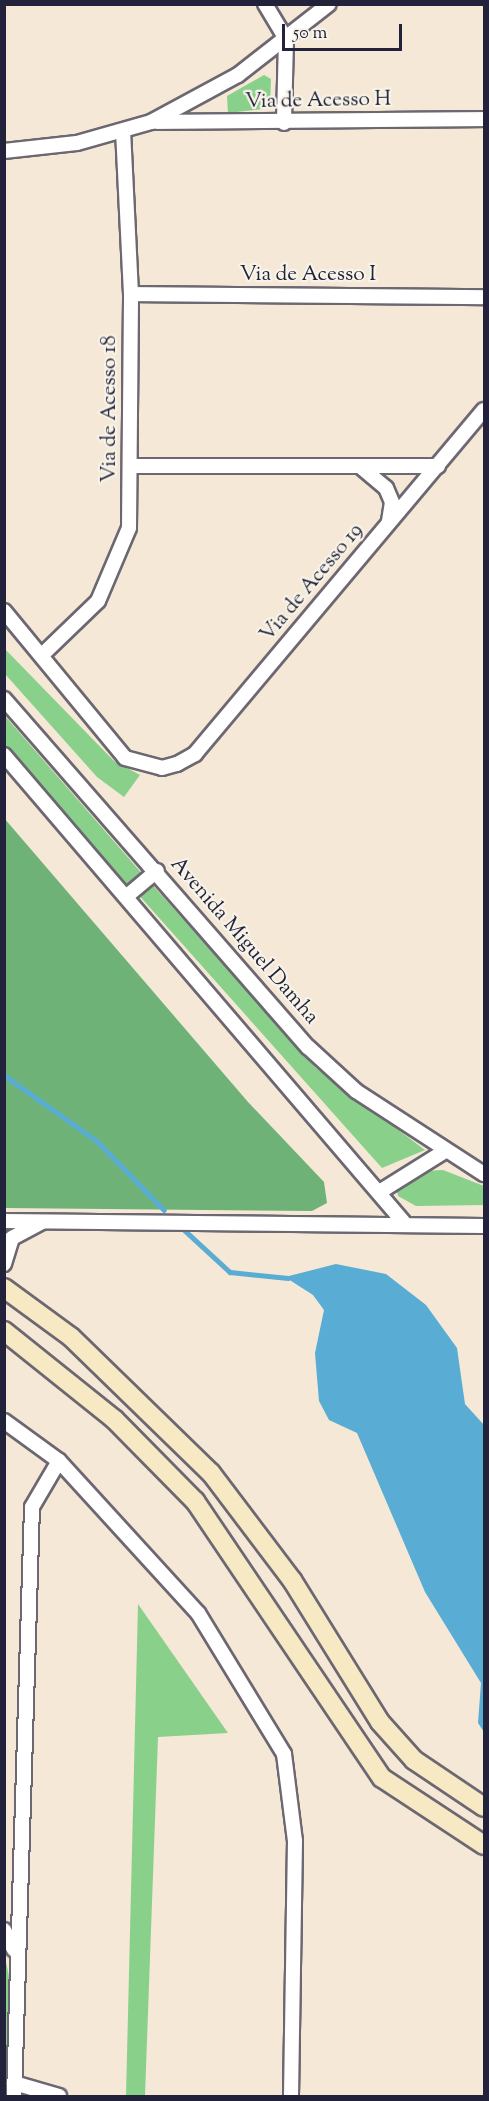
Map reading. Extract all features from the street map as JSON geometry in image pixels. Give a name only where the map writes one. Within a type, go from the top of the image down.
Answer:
[{"type":"street","points":[[265,4],[286,39],[284,123]]},
{"type":"street","points":[[8,153],[123,133],[151,122],[208,95],[286,39],[329,4]]},
{"type":"street","name":"Via de Acesso H","points":[[151,122],[284,123],[484,119]]},
{"type":"street","name":"Via de Acesso 18","points":[[42,654],[98,601],[114,575],[129,528],[133,466],[131,294],[123,133]]},
{"type":"street","name":"Via de Acesso I","points":[[131,294],[484,297]]},
{"type":"street","name":"Via de Acesso 19","points":[[42,654],[124,758],[162,768],[195,754],[484,410]]},
{"type":"street","points":[[133,466],[362,468],[438,466]]},
{"type":"street","points":[[362,468],[386,488],[392,502],[389,524]]},
{"type":"street","points":[[4,611],[42,654]]},
{"type":"street","name":"Avenida Miguel Damha","points":[[4,699],[157,871],[308,1047],[356,1091],[445,1151],[484,1174]]},
{"type":"street","points":[[4,755],[381,1191],[406,1225]]},
{"type":"street","points":[[127,896],[157,871]]},
{"type":"street","points":[[381,1191],[445,1151]]},
{"type":"street","points":[[4,1221],[484,1226]]},
{"type":"street","points":[[4,1264],[12,1238],[44,1221]]},
{"type":"street","points":[[4,1288],[71,1337],[211,1473],[292,1581],[380,1722],[414,1760],[461,1794],[483,1803]]},
{"type":"street","points":[[4,1331],[55,1366],[115,1420],[195,1502],[382,1778],[484,1844]]},
{"type":"street","points":[[4,1421],[59,1461],[198,1613],[284,1754],[295,1841],[291,2097]]},
{"type":"street","points":[[59,1461],[32,1507],[15,1952],[14,2090],[59,2097]]},
{"type":"street","points":[[445,1818],[461,1794]]},
{"type":"street","points":[[4,1930],[15,1952]]},
{"type":"green space","points":[[264,75],[271,79],[270,108],[228,113],[227,96]]},
{"type":"green space","points":[[4,648],[114,761],[140,775],[124,797],[97,777],[5,674]]},
{"type":"green space","points":[[5,716],[141,873],[124,888],[4,750]]},
{"type":"green space","points":[[4,818],[248,1102],[324,1182],[327,1203],[312,1211],[5,1208]]},
{"type":"green space","points":[[149,881],[316,1068],[425,1150],[382,1168],[136,892]]},
{"type":"green space","points":[[443,1170],[484,1186],[484,1205],[416,1206],[398,1196],[396,1187],[424,1171]]},
{"type":"green space","points":[[138,1604],[228,1733],[158,1737],[145,2096],[126,2096]]},
{"type":"green space","points":[[4,1953],[11,1985],[8,2096],[4,2096]]},
{"type":"water","points":[[336,1264],[386,1274],[426,1305],[457,1348],[465,1404],[484,1425],[484,1732],[478,1723],[481,1683],[425,1592],[357,1433],[329,1420],[319,1401],[315,1353],[324,1310],[313,1295],[285,1277]]},
{"type":"waterway","points":[[4,1075],[97,1141],[164,1210]]},
{"type":"waterway","points":[[180,1226],[230,1272],[288,1278]]}]
